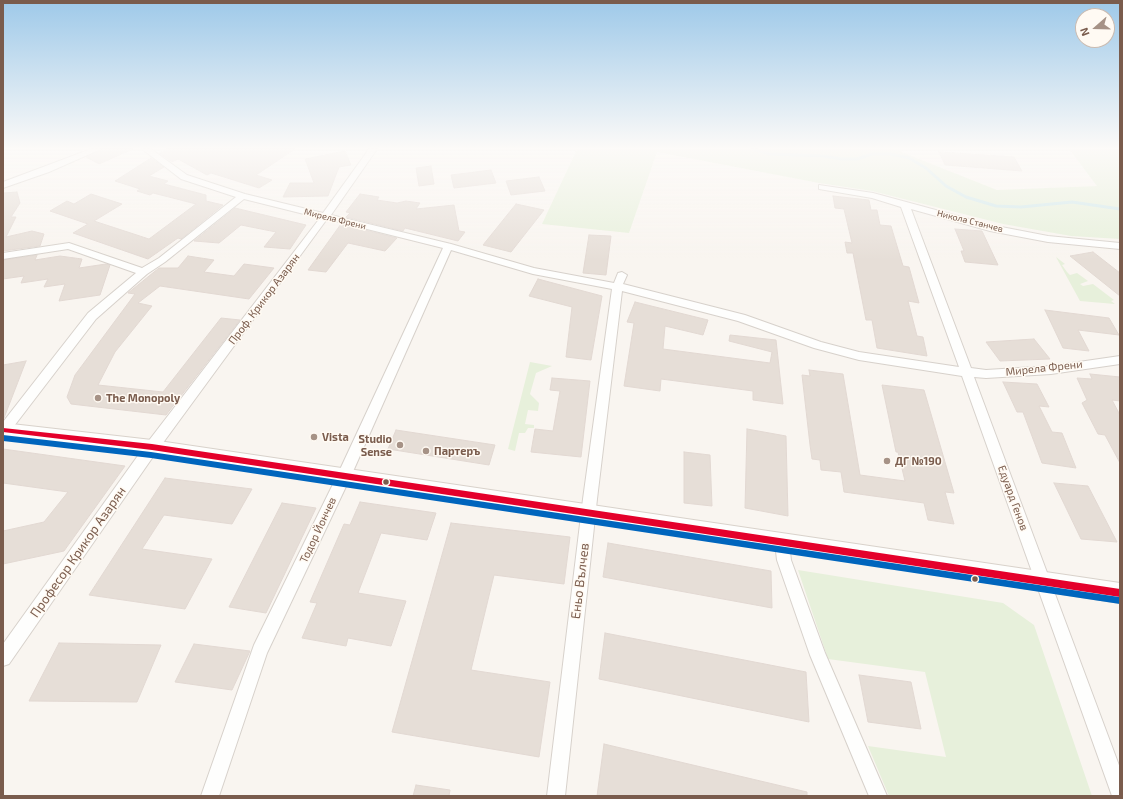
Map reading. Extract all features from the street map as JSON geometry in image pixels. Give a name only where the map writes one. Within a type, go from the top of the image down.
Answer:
[{"type":"street","name":"Мирела Френи","points":[[212,186],[242,196],[448,246],[533,271],[617,286],[741,318],[818,345],[859,356],[967,373],[986,374],[1051,370],[1120,360]]},
{"type":"street","name":"Проф. Крикор Азарян","points":[[152,447],[326,216],[345,186]]},
{"type":"street","name":"Никола Станчев","points":[[822,187],[851,191],[905,204],[990,228],[1048,238],[1120,246]]},
{"type":"street","points":[[3,430],[92,316],[143,272],[162,260],[242,196]]},
{"type":"street","name":"Едуард Генов","points":[[905,204],[1120,793]]},
{"type":"street","points":[[3,256],[69,246],[143,272]]},
{"type":"street","name":"Тодор Йончев","points":[[210,796],[260,651],[344,476],[448,246]]},
{"type":"street","name":"Еньо Вълчев","points":[[556,796],[588,513],[617,286],[622,275]]},
{"type":"street","points":[[3,430],[152,447],[1044,583],[1120,593]]},
{"type":"street","name":"Професор Крикор Азарян","points":[[3,658],[152,447]]},
{"type":"street","points":[[782,543],[784,560],[818,655],[878,796]]},
{"type":"green space","points":[[560,186],[645,186],[629,233],[542,224]]},
{"type":"green space","points":[[841,186],[988,186],[997,190],[1120,186],[1120,239],[1071,236],[1003,224],[872,191]]},
{"type":"green space","points":[[1056,257],[1065,264],[1062,265],[1070,275],[1077,273],[1088,281],[1080,284],[1083,286],[1093,284],[1114,300],[1111,301],[1115,304],[1080,301]]},
{"type":"green space","points":[[530,362],[552,366],[536,373],[530,394],[539,403],[538,411],[528,410],[525,424],[534,425],[534,428],[528,428],[525,433],[519,433],[515,451],[508,449]]},
{"type":"green space","points":[[798,570],[1003,603],[1034,625],[1092,796],[889,796],[868,746],[946,757],[925,672],[828,659]]},
{"type":"building","points":[[132,186],[173,186],[206,195],[206,201],[223,205],[181,239],[178,238],[148,259],[73,233],[88,224],[50,211],[67,201],[74,204],[91,194],[122,204],[94,221],[149,239],[196,204],[153,193],[150,195],[137,191],[140,189]]},
{"type":"building","points":[[288,186],[332,186],[328,196],[283,197]]},
{"type":"building","points":[[454,186],[468,186],[454,188]]},
{"type":"building","points":[[508,186],[543,186],[545,191],[511,195]]},
{"type":"building","points":[[17,192],[20,203],[11,217],[16,217],[6,237],[32,231],[44,234],[40,246],[3,251],[3,193]]},
{"type":"building","points":[[360,194],[379,197],[377,200],[397,203],[406,201],[420,203],[416,209],[454,205],[459,231],[465,232],[458,241],[405,228],[403,231],[346,217],[350,213],[346,212]]},
{"type":"building","points":[[833,196],[869,200],[871,210],[877,210],[880,225],[891,226],[903,266],[909,267],[919,303],[908,301],[917,336],[923,337],[927,356],[877,348],[872,320],[866,320],[853,253],[847,253],[845,242],[852,243],[844,209],[835,208]]},
{"type":"building","points":[[516,204],[544,210],[511,252],[483,245]]},
{"type":"building","points":[[235,208],[306,225],[290,249],[264,247],[276,232],[241,225],[219,243],[194,241]]},
{"type":"building","points":[[341,224],[397,238],[385,251],[348,243],[326,272],[308,270]]},
{"type":"building","points":[[955,229],[982,231],[998,265],[965,262],[961,251],[964,251]]},
{"type":"building","points":[[589,235],[611,236],[606,275],[583,273]]},
{"type":"building","points":[[1093,252],[1120,273],[1120,296],[1070,256]]},
{"type":"building","points":[[37,255],[35,260],[60,256],[82,259],[79,268],[106,264],[110,265],[100,295],[59,301],[65,284],[44,287],[48,279],[21,283],[24,276],[3,279],[3,260]]},
{"type":"building","points":[[188,256],[214,260],[204,272],[234,276],[244,264],[274,268],[249,299],[160,286],[138,303],[152,306],[115,352],[98,385],[163,392],[221,318],[240,320],[166,415],[71,404],[67,397],[75,375],[135,294],[128,293],[159,268],[178,268]]},
{"type":"building","points":[[538,279],[602,296],[591,360],[566,357],[572,307],[529,296]]},
{"type":"building","points":[[635,302],[708,320],[703,335],[665,326],[663,349],[770,363],[772,352],[729,341],[730,335],[776,340],[783,404],[753,400],[753,391],[661,379],[660,391],[624,386],[634,323],[627,322]]},
{"type":"building","points":[[1045,310],[1109,318],[1119,335],[1078,330],[1089,351],[1063,348]]},
{"type":"building","points":[[1034,339],[1050,359],[1000,361],[986,342]]},
{"type":"building","points":[[26,361],[4,418],[3,418],[3,365]]},
{"type":"building","points":[[809,370],[843,374],[860,475],[905,481],[898,452],[896,452],[882,385],[924,390],[954,493],[945,492],[954,524],[928,520],[924,503],[844,492],[841,472],[821,470],[820,460],[812,459],[810,445],[802,375],[810,376]]},
{"type":"building","points":[[1090,374],[1120,377],[1120,401],[1112,400],[1120,415],[1120,463],[1105,435],[1098,434],[1082,403],[1087,400],[1077,378],[1092,379]]},
{"type":"building","points":[[552,378],[590,381],[581,457],[531,452],[535,429],[553,431],[560,391],[550,390]]},
{"type":"building","points":[[1003,382],[1037,384],[1049,407],[1039,406],[1052,432],[1062,433],[1076,468],[1042,463],[1023,412],[1017,412]]},
{"type":"building","points":[[747,429],[786,436],[788,516],[745,508]]},
{"type":"building","points":[[396,430],[495,445],[489,465],[388,449]]},
{"type":"building","points":[[3,449],[125,466],[64,551],[3,564],[3,531],[44,522],[68,492],[3,483]]},
{"type":"building","points":[[684,452],[710,455],[712,506],[684,503]]},
{"type":"building","points":[[165,478],[252,489],[232,524],[164,515],[142,549],[212,559],[185,609],[89,595]]},
{"type":"building","points":[[1054,483],[1088,486],[1117,542],[1081,539]]},
{"type":"building","points":[[360,502],[436,513],[427,540],[381,533],[358,593],[406,601],[391,646],[348,638],[346,646],[302,638],[317,603],[310,602],[344,524],[350,525]]},
{"type":"building","points":[[282,503],[316,508],[266,613],[229,607]]},
{"type":"building","points":[[451,523],[570,537],[564,584],[494,575],[471,670],[550,682],[539,757],[392,732]]},
{"type":"building","points":[[608,543],[771,571],[772,608],[603,577]]},
{"type":"building","points":[[605,633],[806,672],[809,722],[599,679]]},
{"type":"building","points":[[59,643],[161,645],[137,702],[29,701]]},
{"type":"building","points":[[194,644],[250,651],[232,690],[175,682]]},
{"type":"building","points":[[859,675],[911,682],[921,729],[868,722]]},
{"type":"building","points":[[604,744],[807,792],[807,796],[597,796]]},
{"type":"building","points":[[416,785],[450,790],[449,796],[413,796]]},
{"type":"waterway","points":[[947,186],[966,197],[996,206],[1021,207],[1072,202],[1120,209]]},
{"type":"transit line","points":[[3,430],[152,447],[1120,593]]},
{"type":"transit line","points":[[3,438],[151,455],[1119,601]]},
{"type":"place","name":"The Monopoly","points":[[98,398]]},
{"type":"place","name":"Vista","points":[[314,437]]},
{"type":"place","name":"Studio Sense","points":[[400,445]]},
{"type":"place","name":"Партеръ","points":[[426,451]]},
{"type":"place","name":"ДГ №190","points":[[887,461]]}]
